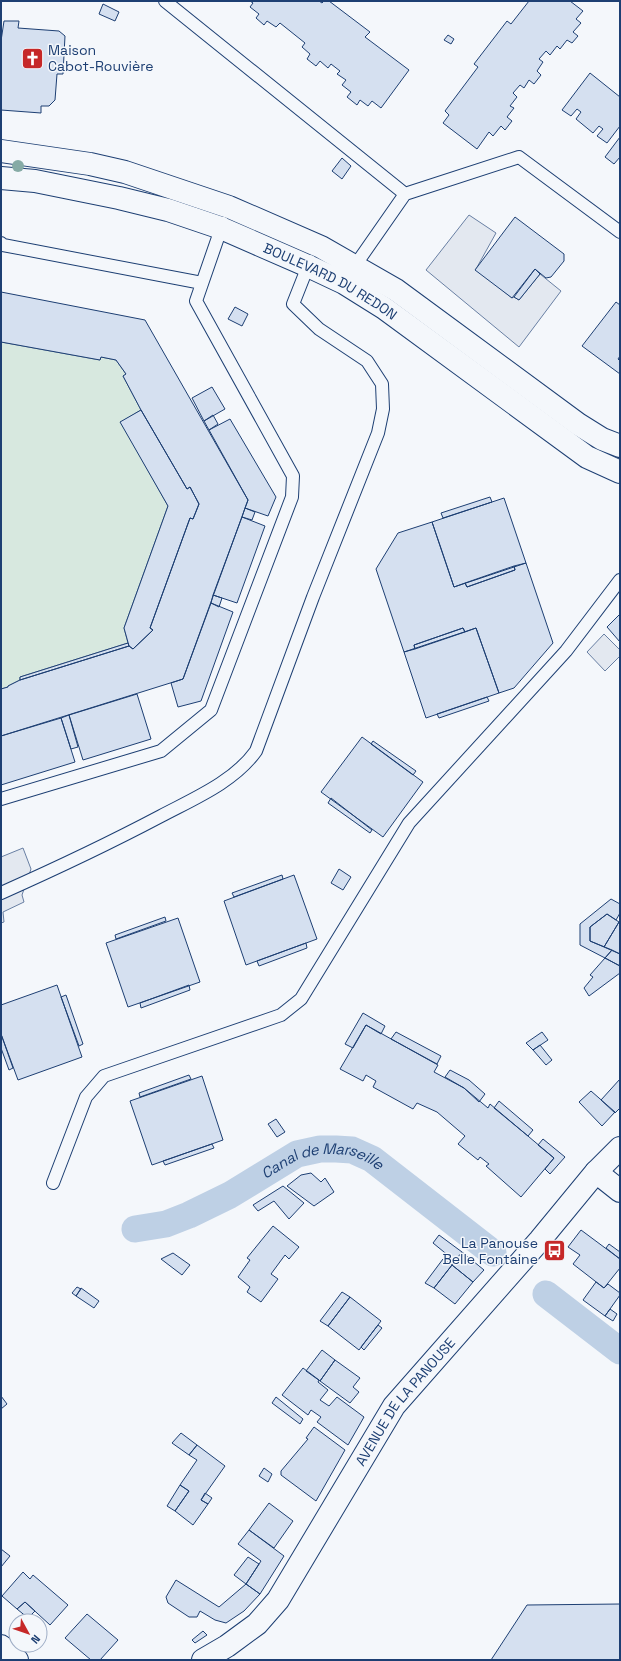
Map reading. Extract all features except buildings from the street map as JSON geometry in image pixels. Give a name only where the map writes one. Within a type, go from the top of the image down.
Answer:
[{"type":"street","name":"BOULEVARD DU REDON","points":[[1,151],[90,164],[125,172],[229,207],[316,245],[384,308],[587,457],[620,472]]},
{"type":"street","name":"BOULEVARD DU REDON","points":[[1,178],[35,181],[119,198],[168,210],[222,228],[308,266],[349,274],[396,290],[578,424],[602,439],[620,446]]},
{"type":"street","name":"AVENUE DE LA PANOUSE","points":[[202,1660],[227,1646],[257,1624],[278,1600],[394,1406],[540,1240],[596,1172],[620,1148]]},
{"type":"street","points":[[596,1172],[620,1191]]},
{"type":"street","points":[[1,1646],[17,1660]]},
{"type":"lane","points":[[165,1],[405,194]]},
{"type":"lane","points":[[349,274],[405,194],[519,157],[620,232]]},
{"type":"lane","points":[[1,799],[161,751],[211,710],[292,497],[293,476],[196,302],[229,207]]},
{"type":"lane","points":[[1,243],[3,246],[202,283]]},
{"type":"lane","points":[[1,893],[89,854],[212,790],[249,761],[256,752],[313,597],[378,433],[383,409],[382,384],[367,361],[318,329],[294,304],[316,245]]},
{"type":"lane","points":[[53,1183],[86,1097],[104,1076],[281,1015],[301,999],[409,823],[566,651],[620,580]]},
{"type":"shaded area","points":[[469,215],[496,233],[476,269],[512,298],[514,297],[519,300],[540,274],[561,291],[519,347],[426,270]]},
{"type":"shaded area","points":[[1,342],[100,360],[101,357],[116,360],[126,374],[123,376],[141,410],[121,422],[168,506],[124,628],[128,643],[20,677],[20,680],[1,689]]},
{"type":"shaded area","points":[[604,634],[620,650],[620,656],[605,671],[587,652]]},
{"type":"shaded area","points":[[23,848],[31,869],[22,895],[24,902],[3,912],[4,922],[1,923],[1,857]]},
{"type":"waterway","name":"Canal de Marseille","points":[[135,1229],[166,1224],[189,1215],[230,1195],[297,1154],[320,1149],[352,1150],[372,1159],[493,1253]]},
{"type":"waterway","name":"Canal de Marseille","points":[[546,1294],[620,1351]]},
{"type":"place","name":"Maison Cabot-Rouvière","points":[[33,58]]},
{"type":"place","name":"La Panouse Belle Fontaine","points":[[554,1251]]}]
